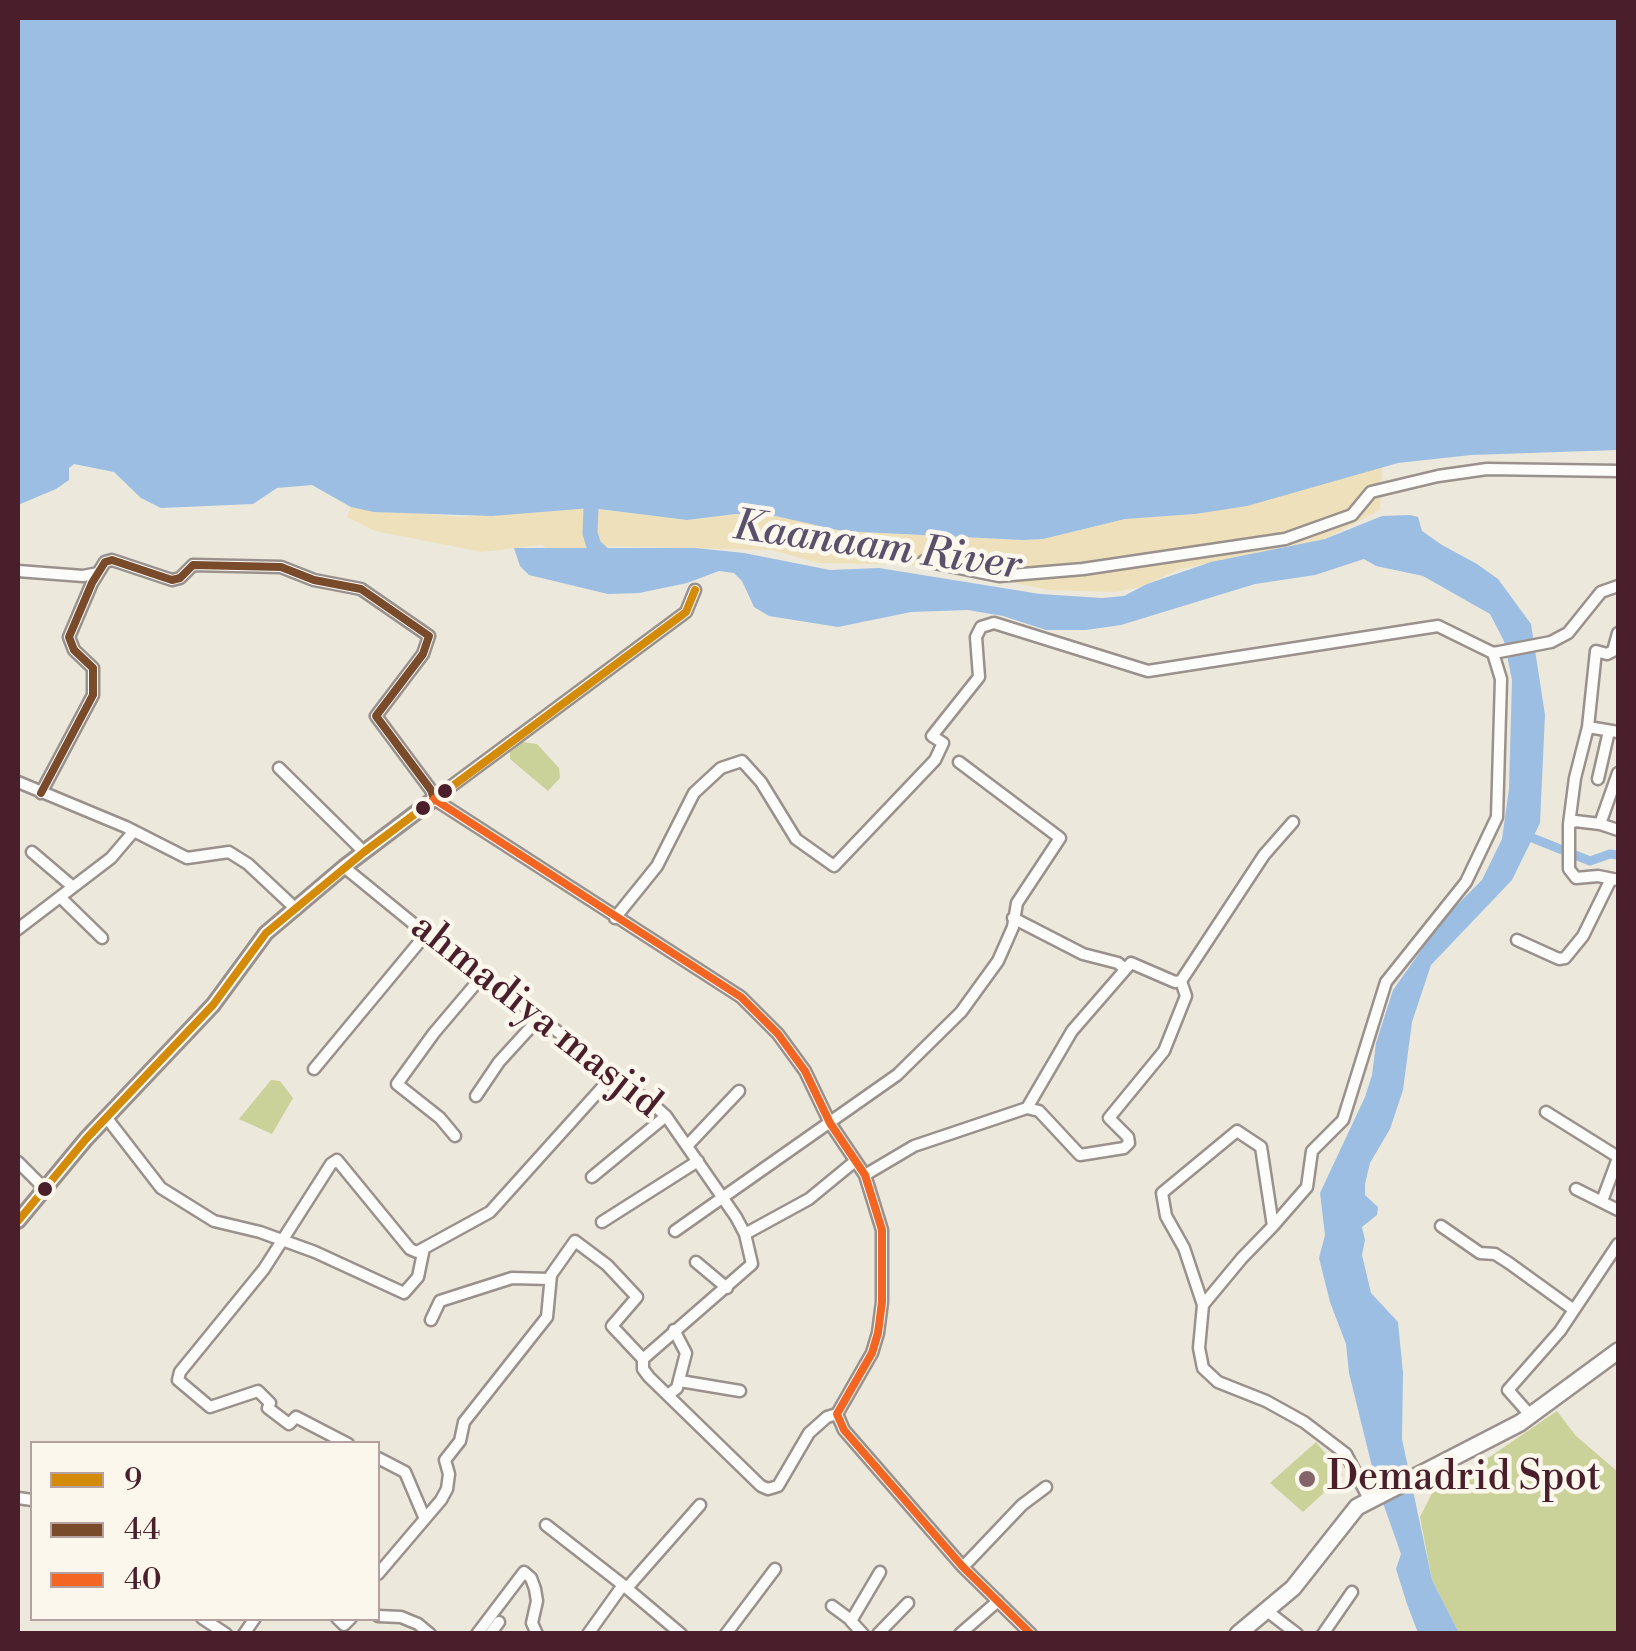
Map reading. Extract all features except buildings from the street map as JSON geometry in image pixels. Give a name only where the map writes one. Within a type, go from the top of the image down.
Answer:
[{"type":"main road","points":[[1238,1634],[1268,1611],[1321,1556],[1346,1518],[1371,1498],[1531,1416],[1618,1351]]},
{"type":"street","points":[[924,561],[998,576],[1083,569],[1286,538],[1352,515],[1371,492],[1438,476],[1504,469],[1618,471]]},
{"type":"street","points":[[41,792],[93,695],[92,668],[74,650],[69,636],[105,562],[112,560],[172,580],[180,578],[193,565],[282,568],[314,580],[361,588],[429,636],[423,654],[376,716],[431,790],[434,800],[741,997],[778,1034],[805,1072],[830,1123],[865,1176],[882,1230],[882,1302],[872,1352],[837,1414],[817,1424],[778,1486],[768,1489],[643,1369],[644,1359],[752,1264],[746,1234],[809,1198],[854,1162]]},
{"type":"street","points":[[18,571],[83,576],[98,573]]},
{"type":"street","points":[[615,918],[658,866],[694,794],[721,768],[742,762],[761,782],[796,839],[834,866],[935,760],[943,743],[932,736],[979,677],[976,637],[981,627],[994,623],[1148,671],[1438,626],[1496,652],[1550,642],[1568,633],[1601,592],[1618,586]]},
{"type":"street","points":[[18,1221],[106,1117],[213,1005],[266,933],[344,867],[686,612],[695,590]]},
{"type":"street","points":[[1517,940],[1559,960],[1565,958],[1615,879],[1576,878],[1569,870],[1569,824],[1588,728],[1596,651],[1613,651],[1618,632]]},
{"type":"street","points":[[1203,1306],[1307,1187],[1312,1151],[1344,1120],[1386,982],[1466,882],[1497,816],[1501,678],[1496,652]]},
{"type":"street","points":[[1588,728],[1614,732],[1598,779]]},
{"type":"street","points":[[675,1231],[897,1075],[961,1012],[998,961],[1014,927],[1017,903],[1060,838],[959,762]]},
{"type":"street","points":[[279,768],[364,852]]},
{"type":"street","points":[[1576,774],[1616,778],[1600,824]]},
{"type":"street","points":[[18,782],[187,858],[229,852],[248,864],[296,909]]},
{"type":"street","points":[[1181,981],[1264,855],[1294,822]]},
{"type":"street","points":[[1569,824],[1600,824],[1618,830]]},
{"type":"street","points":[[18,929],[111,858],[134,831]]},
{"type":"street","points":[[32,852],[73,887]]},
{"type":"street","name":"ahmadiya masjid","points":[[344,867],[426,934],[540,1017],[608,1081],[646,1098],[666,1116],[746,1234]]},
{"type":"street","points":[[60,897],[102,938]]},
{"type":"street","points":[[1013,918],[1083,954],[1118,963],[1125,970]]},
{"type":"street","points":[[314,1069],[426,934]]},
{"type":"street","points":[[1027,1108],[1072,1032],[1131,963],[1167,980],[1181,981]]},
{"type":"street","points":[[455,1136],[440,1118],[397,1084],[484,974]]},
{"type":"street","points":[[865,1176],[914,1146],[1027,1108],[1039,1111],[1080,1154],[1124,1148],[1128,1137],[1108,1118],[1164,1051],[1186,996],[1181,981]]},
{"type":"street","points":[[476,1096],[499,1062],[540,1017]]},
{"type":"street","points":[[342,1441],[296,1417],[289,1424],[268,1408],[270,1403],[258,1391],[210,1408],[178,1380],[180,1372],[264,1269],[331,1164],[338,1160],[410,1249],[417,1252],[490,1212],[608,1081]]},
{"type":"street","points":[[688,1146],[740,1091]]},
{"type":"street","points":[[1546,1112],[1618,1158],[1602,1201]]},
{"type":"street","points":[[592,1177],[666,1116]]},
{"type":"street","points":[[106,1117],[161,1188],[214,1221],[282,1240],[404,1293],[418,1277],[424,1248]]},
{"type":"street","points":[[1273,1226],[1261,1147],[1237,1132],[1162,1193],[1166,1216],[1184,1248],[1203,1306],[1199,1348],[1203,1368],[1218,1382],[1266,1400],[1304,1422],[1346,1454],[1371,1498]]},
{"type":"street","points":[[18,1162],[46,1190]]},
{"type":"street","points":[[602,1222],[698,1162]]},
{"type":"street","points":[[1576,1189],[1618,1210]]},
{"type":"street","points":[[1441,1226],[1480,1253],[1495,1254],[1574,1310]]},
{"type":"street","points":[[380,1572],[447,1488],[444,1460],[460,1441],[464,1422],[547,1317],[550,1279],[573,1243],[586,1246],[637,1297],[612,1326],[644,1359]]},
{"type":"street","points":[[1531,1416],[1508,1390],[1560,1331],[1618,1244]]},
{"type":"street","points":[[696,1262],[727,1288]]},
{"type":"street","points":[[431,1320],[440,1302],[512,1278],[550,1279]]},
{"type":"street","points":[[668,1395],[677,1388],[686,1353],[674,1330]]},
{"type":"street","points":[[680,1381],[740,1390]]},
{"type":"street","points":[[837,1414],[844,1430],[963,1567],[1031,1634]]},
{"type":"street","points":[[380,1459],[405,1472],[425,1518]]},
{"type":"street","points":[[963,1567],[1022,1505],[1046,1487]]},
{"type":"street","points":[[588,1634],[625,1586],[700,1505]]},
{"type":"street","points":[[546,1525],[681,1634]]},
{"type":"street","points":[[726,1634],[774,1569]]},
{"type":"street","points":[[478,1634],[524,1572],[535,1589],[537,1601],[532,1622],[537,1634]]},
{"type":"street","points":[[851,1620],[880,1572]]},
{"type":"street","points":[[1323,1634],[1352,1592]]},
{"type":"street","points":[[878,1634],[908,1602]]},
{"type":"street","points":[[960,1634],[998,1602]]},
{"type":"street","points":[[832,1606],[864,1634]]},
{"type":"street","points":[[1268,1611],[1296,1634]]},
{"type":"street","points":[[380,1616],[401,1617],[430,1634]]},
{"type":"street","points":[[490,1634],[499,1622]]},
{"type":"green space","points":[[522,742],[537,744],[559,768],[560,778],[548,791],[510,759],[510,752]]},
{"type":"green space","points":[[271,1080],[280,1081],[293,1098],[272,1134],[239,1119]]},
{"type":"green space","points":[[1557,1411],[1576,1436],[1618,1472],[1618,1633],[1459,1633],[1432,1580],[1420,1517],[1437,1483],[1472,1469]]},
{"type":"green space","name":"Demadrid Spot","points":[[1316,1442],[1343,1475],[1303,1512],[1270,1483]]},
{"type":"sand","points":[[1382,467],[1380,510],[1325,539],[1180,569],[1140,587],[1115,592],[1049,590],[926,565],[819,563],[772,550],[594,546],[562,556],[541,545],[482,552],[375,531],[347,517],[351,507],[460,517],[591,508],[687,520],[735,514],[771,515],[842,531],[1043,539],[1125,519],[1195,514]]},
{"type":"water","points":[[18,18],[1618,18],[1618,450],[1471,455],[1398,463],[1247,506],[1125,519],[1043,539],[1022,540],[842,531],[771,515],[735,514],[687,520],[591,508],[492,516],[374,512],[351,507],[312,485],[277,488],[253,504],[161,508],[141,498],[114,472],[74,464],[69,468],[69,480],[18,505]]},
{"type":"water","points":[[1382,516],[1418,517],[1422,531],[1498,579],[1531,624],[1545,715],[1540,823],[1512,880],[1431,965],[1412,1022],[1403,1090],[1390,1129],[1370,1163],[1365,1184],[1365,1195],[1378,1207],[1377,1215],[1362,1227],[1362,1255],[1371,1293],[1398,1322],[1403,1373],[1402,1439],[1432,1580],[1459,1633],[1418,1633],[1407,1604],[1396,1569],[1401,1554],[1376,1483],[1349,1373],[1346,1344],[1319,1258],[1325,1235],[1320,1193],[1365,1097],[1376,1043],[1393,990],[1444,918],[1482,880],[1502,839],[1509,789],[1512,680],[1504,641],[1490,614],[1423,576],[1376,566],[1364,559],[1315,575],[1255,584],[1121,625],[1086,630],[1046,630],[968,610],[911,612],[838,627],[769,616],[754,607],[734,573],[719,571],[687,583],[639,593],[608,594],[529,575],[520,566],[514,548],[695,548],[830,570],[879,568],[1040,594],[1102,598],[1124,596],[1211,562],[1325,539]]},
{"type":"waterway","name":"Kaanaam River","points":[[591,508],[594,546],[609,559]]},
{"type":"waterway","points":[[1525,835],[1590,861],[1618,855]]},
{"type":"transit line","name":"44","points":[[41,793],[93,695],[93,668],[74,650],[69,637],[92,583],[105,562],[112,560],[172,580],[180,578],[193,565],[281,567],[314,580],[361,589],[429,636],[423,654],[376,716],[434,799]]},
{"type":"transit line","name":"9","points":[[18,1221],[86,1139],[213,1005],[266,933],[364,852],[686,612],[695,590]]},
{"type":"transit line","name":"40","points":[[434,799],[741,997],[778,1034],[805,1071],[830,1123],[865,1175],[882,1230],[878,1333],[872,1353],[837,1414],[844,1430],[963,1567],[1031,1634]]},
{"type":"place","name":"Demadrid Spot","points":[[1307,1479]]}]
